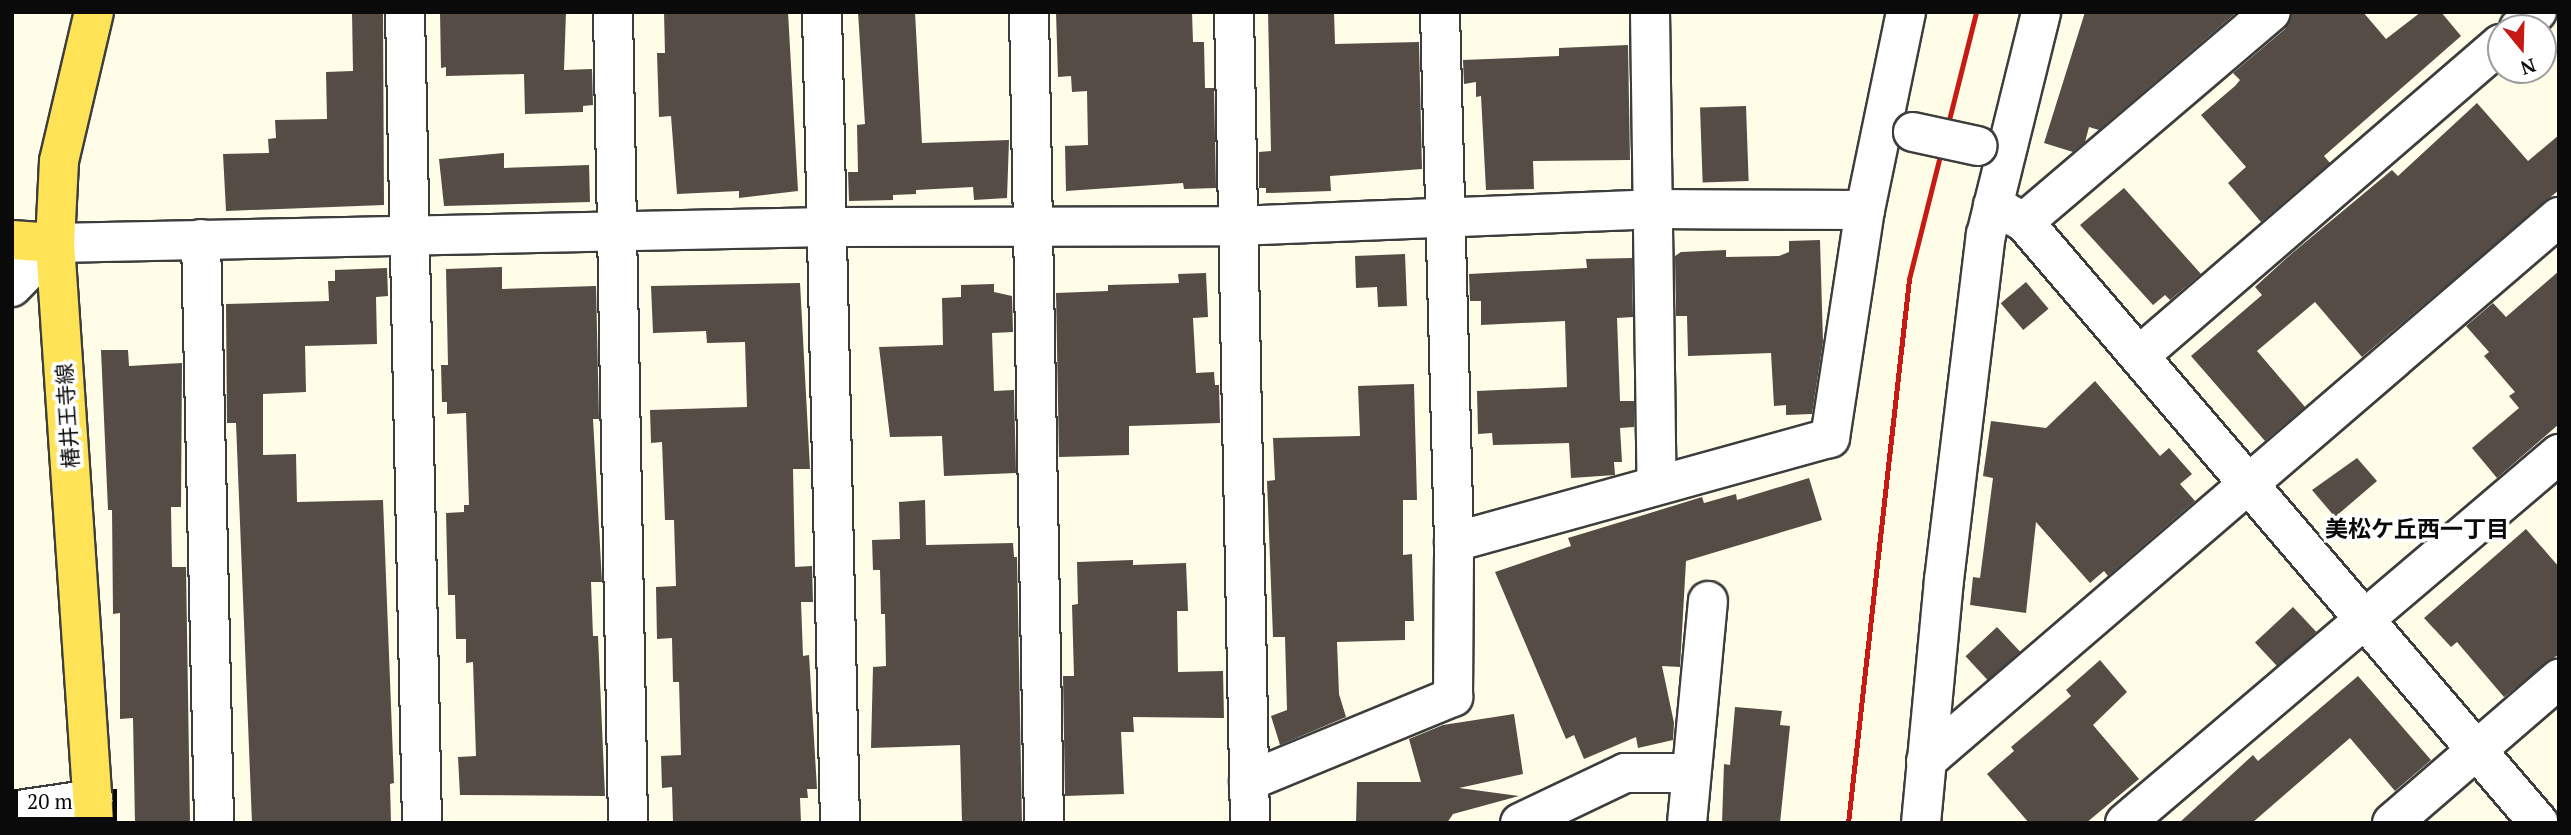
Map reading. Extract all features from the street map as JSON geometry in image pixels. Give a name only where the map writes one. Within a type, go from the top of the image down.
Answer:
[{"type":"main road","name":"椿井王寺線","points":[[94,12],[58,161],[55,243],[94,811]]},
{"type":"main road","points":[[12,240],[55,243]]},
{"type":"street","points":[[405,12],[422,823]]},
{"type":"street","points":[[613,12],[628,823]]},
{"type":"street","points":[[822,12],[840,823]]},
{"type":"street","points":[[1029,12],[1045,823]]},
{"type":"street","points":[[1234,12],[1236,226],[1250,823]]},
{"type":"street","points":[[1249,781],[1453,696],[1454,542],[1443,218],[1440,12]]},
{"type":"street","points":[[1650,12],[1657,485]]},
{"type":"street","points":[[1921,823],[1947,552],[2009,213],[2041,12]]},
{"type":"street","points":[[2009,213],[2271,12]]},
{"type":"street","points":[[1454,542],[1830,438],[1865,210],[1908,13]]},
{"type":"street","points":[[2139,356],[2487,56]]},
{"type":"street","points":[[1913,132],[1978,146]]},
{"type":"street","points":[[12,288],[55,243],[828,227],[1236,226],[1653,209],[1865,210]]},
{"type":"street","points":[[2009,213],[2139,356],[2539,823]]},
{"type":"street","points":[[1926,761],[2559,217]]},
{"type":"street","points":[[201,239],[214,823]]},
{"type":"street","points":[[2125,823],[2559,454]]},
{"type":"street","points":[[1687,823],[1708,601]]},
{"type":"street","points":[[2392,823],[2559,679]]},
{"type":"street","points":[[1520,823],[1625,773],[1691,773]]},
{"type":"street","points":[[12,811],[94,811]]},
{"type":"building","points":[[352,12],[383,12],[384,205],[226,211],[223,154],[269,153],[268,139],[276,138],[275,120],[327,119],[326,72],[353,71]]},
{"type":"building","points":[[440,12],[566,12],[564,70],[592,69],[593,105],[583,106],[583,112],[525,114],[524,74],[446,76],[446,67],[441,68]]},
{"type":"building","points":[[664,12],[788,12],[798,191],[739,198],[739,191],[677,194],[671,116],[659,117],[657,53],[665,53]]},
{"type":"building","points":[[858,12],[915,12],[922,143],[1009,140],[1007,198],[974,200],[973,187],[916,190],[916,194],[893,195],[893,200],[849,201],[848,172],[858,172],[857,125],[865,124]]},
{"type":"building","points":[[1056,12],[1192,12],[1193,42],[1204,42],[1205,88],[1214,88],[1216,188],[1184,189],[1183,183],[1066,191],[1065,146],[1088,145],[1087,91],[1072,92],[1071,76],[1058,77]]},
{"type":"building","points":[[1268,12],[1334,12],[1335,44],[1419,42],[1422,169],[1330,176],[1331,191],[1266,193],[1266,188],[1259,188],[1259,152],[1271,151]]},
{"type":"building","points":[[2085,12],[2237,12],[2099,130],[2089,127],[2085,142],[2073,152],[2044,143]]},
{"type":"building","points":[[2292,12],[2363,12],[2386,39],[2421,12],[2441,12],[2461,36],[2324,156],[2330,163],[2261,222],[2228,183],[2246,167],[2201,115],[2235,86],[2240,80],[2233,73],[2285,29]]},
{"type":"building","points":[[1628,45],[1630,160],[1533,161],[1534,189],[1486,190],[1481,96],[1476,97],[1476,82],[1464,84],[1463,60],[1559,56],[1559,48]]},
{"type":"building","points":[[2477,103],[2528,161],[2559,135],[2559,190],[2362,357],[2315,302],[2257,351],[2305,407],[2265,441],[2191,356],[2262,295],[2255,287],[2290,255],[2392,170],[2398,176]]},
{"type":"building","points":[[1746,106],[1749,181],[1703,183],[1700,108]]},
{"type":"building","points":[[504,153],[504,168],[589,165],[590,202],[444,206],[439,159]]},
{"type":"building","points":[[2124,188],[2201,274],[2170,300],[2165,295],[2153,305],[2080,225]]},
{"type":"building","points":[[1820,240],[1823,342],[1812,414],[1786,415],[1786,405],[1774,406],[1771,353],[1688,356],[1687,316],[1676,316],[1675,256],[1681,252],[1726,250],[1726,257],[1779,256],[1789,252],[1789,241]]},
{"type":"building","points":[[1405,254],[1407,306],[1378,307],[1377,287],[1356,288],[1355,256]]},
{"type":"building","points":[[1632,258],[1633,317],[1617,318],[1620,401],[1634,401],[1634,427],[1620,428],[1622,462],[1614,462],[1615,475],[1571,478],[1569,443],[1493,445],[1492,433],[1478,434],[1477,391],[1567,387],[1565,321],[1481,325],[1481,301],[1470,301],[1469,274],[1587,268],[1586,259]]},
{"type":"building","points":[[502,267],[502,289],[596,286],[599,419],[593,419],[602,582],[591,582],[593,636],[598,636],[605,796],[460,795],[458,757],[476,756],[473,662],[466,663],[466,639],[456,639],[455,595],[448,595],[446,513],[464,512],[464,505],[469,505],[466,413],[447,414],[447,402],[442,402],[441,365],[448,365],[446,269]]},
{"type":"building","points":[[387,268],[388,296],[376,297],[377,344],[305,346],[306,392],[263,394],[263,455],[296,454],[297,502],[383,500],[394,783],[390,784],[391,823],[252,823],[236,423],[227,423],[226,304],[329,301],[328,281],[335,281],[335,270]]},
{"type":"building","points":[[2559,271],[2559,424],[2497,478],[2472,448],[2519,408],[2509,396],[2515,392],[2484,356],[2489,352],[2466,326],[2493,303],[2506,317]]},
{"type":"building","points":[[1206,273],[1208,317],[1193,318],[1196,373],[1214,372],[1215,385],[1219,385],[1220,423],[1129,426],[1129,455],[1059,457],[1056,293],[1108,291],[1108,285],[1179,283],[1178,274]]},
{"type":"building","points":[[2026,282],[2048,309],[2023,330],[2001,303]]},
{"type":"building","points":[[800,283],[810,469],[793,469],[795,567],[812,566],[813,602],[801,602],[803,656],[809,655],[817,789],[807,789],[808,798],[800,798],[801,823],[673,823],[672,787],[662,788],[661,756],[681,755],[679,682],[673,682],[672,638],[657,639],[656,587],[676,586],[674,520],[665,520],[662,442],[651,443],[650,410],[747,407],[745,342],[707,343],[706,331],[653,333],[651,286]]},
{"type":"building","points":[[994,284],[994,292],[1012,296],[1013,332],[992,333],[994,391],[1014,390],[1016,473],[944,476],[942,436],[890,437],[879,347],[943,345],[942,298],[961,297],[961,285]]},
{"type":"building","points":[[101,350],[128,350],[129,366],[182,363],[181,507],[171,507],[172,567],[186,567],[190,823],[135,823],[133,718],[120,719],[120,613],[113,614],[112,510],[108,510]]},
{"type":"building","points":[[2095,381],[2160,456],[2169,448],[2192,474],[2180,484],[2195,501],[2108,576],[2104,571],[2090,583],[2036,522],[2026,613],[1970,605],[1973,577],[1980,578],[1993,478],[1983,476],[1991,421],[2046,428]]},
{"type":"building","points":[[1414,384],[1417,500],[1403,500],[1403,555],[1412,554],[1414,621],[1405,621],[1405,640],[1337,642],[1339,694],[1346,717],[1280,745],[1271,716],[1287,710],[1285,637],[1273,637],[1267,481],[1275,480],[1273,438],[1360,436],[1358,386]]},
{"type":"building","points":[[2357,458],[2377,481],[2335,517],[2312,490]]},
{"type":"building","points":[[1809,478],[1822,520],[1686,561],[1680,667],[1662,666],[1674,723],[1673,740],[1638,748],[1636,737],[1584,759],[1574,735],[1566,739],[1495,572],[1571,546],[1568,538],[1702,497],[1704,503],[1736,494],[1737,500]]},
{"type":"building","points":[[925,500],[926,545],[1013,543],[1014,557],[1017,557],[1022,823],[962,823],[960,745],[871,748],[873,667],[886,666],[885,614],[881,614],[880,570],[873,570],[872,540],[900,539],[899,502]]},
{"type":"building","points":[[2526,529],[2559,567],[2559,654],[2504,697],[2457,642],[2451,647],[2424,618]]},
{"type":"building","points":[[1133,560],[1133,565],[1186,563],[1188,611],[1177,611],[1178,672],[1223,671],[1224,718],[1133,717],[1134,732],[1121,732],[1124,794],[1065,796],[1063,676],[1074,676],[1072,605],[1078,604],[1077,562]]},
{"type":"building","points":[[2293,607],[2316,632],[2278,667],[2255,642]]},
{"type":"building","points":[[1997,627],[2020,652],[1989,681],[1966,656]]},
{"type":"building","points":[[2100,660],[2127,692],[2093,725],[2139,779],[2086,823],[2029,823],[1987,774],[2014,751],[2011,747],[2071,696],[2066,690]]},
{"type":"building","points":[[2358,676],[2431,760],[2395,791],[2350,738],[2252,823],[2179,823],[2253,755],[2258,761]]},
{"type":"building","points":[[1735,707],[1782,711],[1780,725],[1790,726],[1780,823],[1722,823],[1724,764],[1730,765]]},
{"type":"building","points":[[1514,714],[1523,774],[1459,788],[1519,796],[1453,814],[1447,823],[1356,823],[1357,782],[1421,782],[1409,739],[1443,725]]},
{"type":"railway","points":[[1848,823],[1909,279],[1976,12]]},
{"type":"district","name":"美松ケ丘西一丁目","points":[[2417,529]]}]
